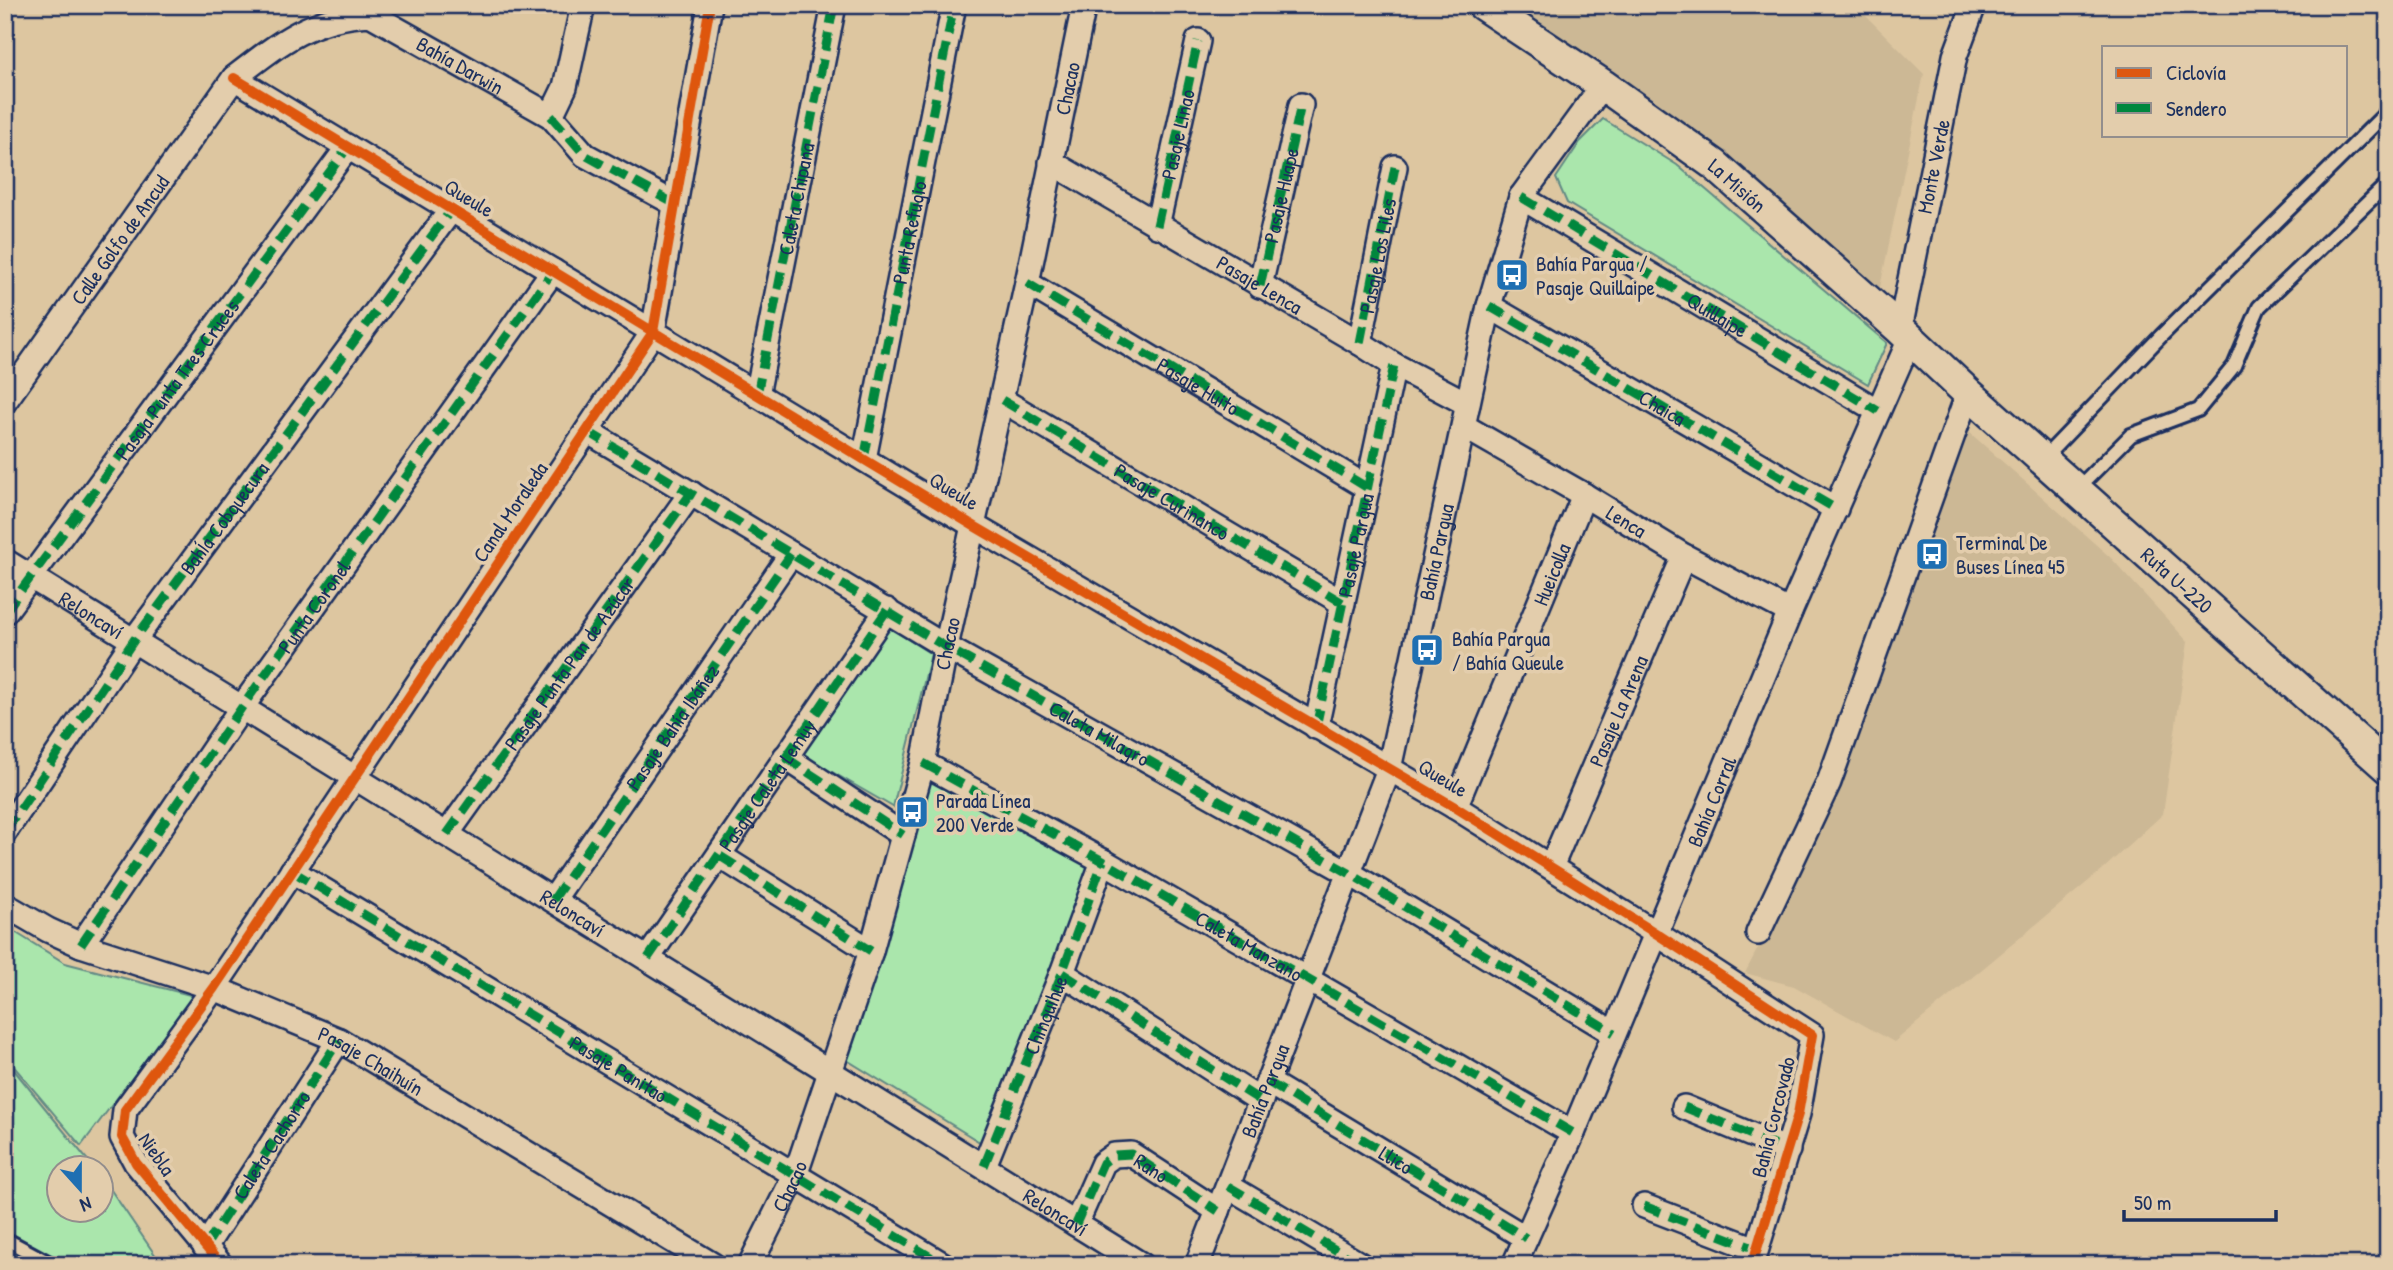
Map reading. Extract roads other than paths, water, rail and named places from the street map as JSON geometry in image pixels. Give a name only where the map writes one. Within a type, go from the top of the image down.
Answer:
[{"type":"street","points":[[551,116],[565,88],[583,5]]},
{"type":"street","name":"Canal Moraleda","points":[[214,988],[653,332],[710,5]]},
{"type":"street","name":"Caleta Chipana","points":[[757,395],[834,5]]},
{"type":"street","name":"Punta Refugio","points":[[864,459],[954,5]]},
{"type":"street","name":"Chacao","points":[[750,1265],[796,1173],[871,951],[923,764],[1084,5]]},
{"type":"street","name":"La Misión","points":[[1483,5],[1715,165],[1968,393]]},
{"type":"street","name":"Monte Verde","points":[[1905,334],[1955,55],[1974,5]]},
{"type":"street","name":"Bahía Darwin","points":[[234,78],[274,47],[317,23],[346,15],[370,14],[551,116],[585,155],[675,204]]},
{"type":"street","name":"Pasaje Linao","points":[[1157,226],[1198,41]]},
{"type":"street","name":"Queule","points":[[234,78],[974,526],[1455,807],[1657,934]]},
{"type":"street","name":"Calle Golfo de Ancud","points":[[5,401],[234,78]]},
{"type":"street","name":"Bahía Pargua","points":[[1197,1265],[1389,769],[1489,306],[1521,197],[1602,85]]},
{"type":"street","name":"Pasaje Huape","points":[[1260,286],[1301,105]]},
{"type":"street","name":"Pasaja Punta Tres Cruces","points":[[5,612],[348,147]]},
{"type":"street","name":"Pasaje Lenca","points":[[1051,162],[1360,343],[1466,415]]},
{"type":"street","name":"Pasaje Los Liles","points":[[1360,343],[1395,167]]},
{"type":"street","name":"Quillaipe","points":[[1521,197],[1878,411]]},
{"type":"street","name":"BahÍa Cobquecura","points":[[5,832],[134,640],[451,210]]},
{"type":"street","name":"Punta Coronel","points":[[81,945],[242,707],[553,271]]},
{"type":"street","name":"Pasaje Huito","points":[[1027,283],[1368,488]]},
{"type":"street","name":"Chaica","points":[[1489,306],[1836,509]]},
{"type":"street","name":"Bahía Corral","points":[[1514,1265],[1573,1133],[1790,612],[1878,411],[1905,334]]},
{"type":"street","name":"Pasaje Pargua","points":[[1316,727],[1394,365]]},
{"type":"street","points":[[1758,933],[1829,782],[1968,393]]},
{"type":"street","name":"Ruta U-220","points":[[1968,393],[2388,768]]},
{"type":"street","name":"Pasaje Curinanco","points":[[1002,400],[1343,603]]},
{"type":"street","name":"Lenca","points":[[1466,415],[1584,495],[1684,556],[1790,612]]},
{"type":"street","name":"Caleta Milagro","points":[[587,431],[946,647],[1349,873],[1614,1033]]},
{"type":"street","name":"Pasaje Punta Pan de Azúcar","points":[[447,834],[691,493]]},
{"type":"street","name":"Hueicolla","points":[[1455,807],[1584,495]]},
{"type":"street","name":"Pasaje Bahía Ibáñez","points":[[553,900],[791,554]]},
{"type":"street","name":"Pasaje La Arena","points":[[1551,867],[1684,556]]},
{"type":"street","name":"Reloncaví","points":[[5,561],[1142,1265]]},
{"type":"street","name":"Pasaje Caleta Lemuy","points":[[648,958],[887,610]]},
{"type":"street","points":[[785,757],[904,835]]},
{"type":"street","name":"Caleta Manzano","points":[[923,764],[1103,861],[1573,1133]]},
{"type":"street","points":[[720,856],[871,951]]},
{"type":"street","name":"Chinquihue","points":[[984,1166],[1062,973],[1103,861]]},
{"type":"street","name":"Pasaje Panitao","points":[[292,871],[796,1173],[944,1265]]},
{"type":"street","name":"Pasaje Chaihuín","points":[[5,905],[81,945],[214,988],[339,1040],[713,1265]]},
{"type":"street","name":"Bahía Corcovado","points":[[1657,934],[1812,1035],[1798,1114],[1754,1257]]},
{"type":"street","name":"Llico","points":[[1062,973],[1264,1092],[1526,1238]]},
{"type":"street","name":"Niebla","points":[[214,988],[125,1110],[122,1137],[136,1163],[221,1265]]},
{"type":"street","name":"Caleta Cachorro","points":[[205,1247],[339,1040]]},
{"type":"street","points":[[1684,1107],[1788,1150]]},
{"type":"street","name":"Rano","points":[[1076,1224],[1103,1164],[1114,1155],[1131,1154],[1218,1211]]},
{"type":"street","points":[[1228,1185],[1361,1265]]},
{"type":"street","points":[[1644,1206],[1754,1257]]},
{"type":"lane","points":[[2043,459],[2161,336],[2388,111]]},
{"type":"lane","points":[[2077,489],[2131,435],[2198,410],[2234,366],[2259,307],[2388,183]]},
{"type":"lane","points":[[5,1239],[53,1265]]},
{"type":"place","name":"Bahía Pargua / Pasaje Quillaipe","points":[[1512,275]]},
{"type":"place","name":"Terminal De Buses Línea 45","points":[[1932,554]]},
{"type":"place","name":"Bahía Pargua / Bahía Queule","points":[[1427,650]]},
{"type":"place","name":"Parada Línea 200 Verde","points":[[912,812]]}]
